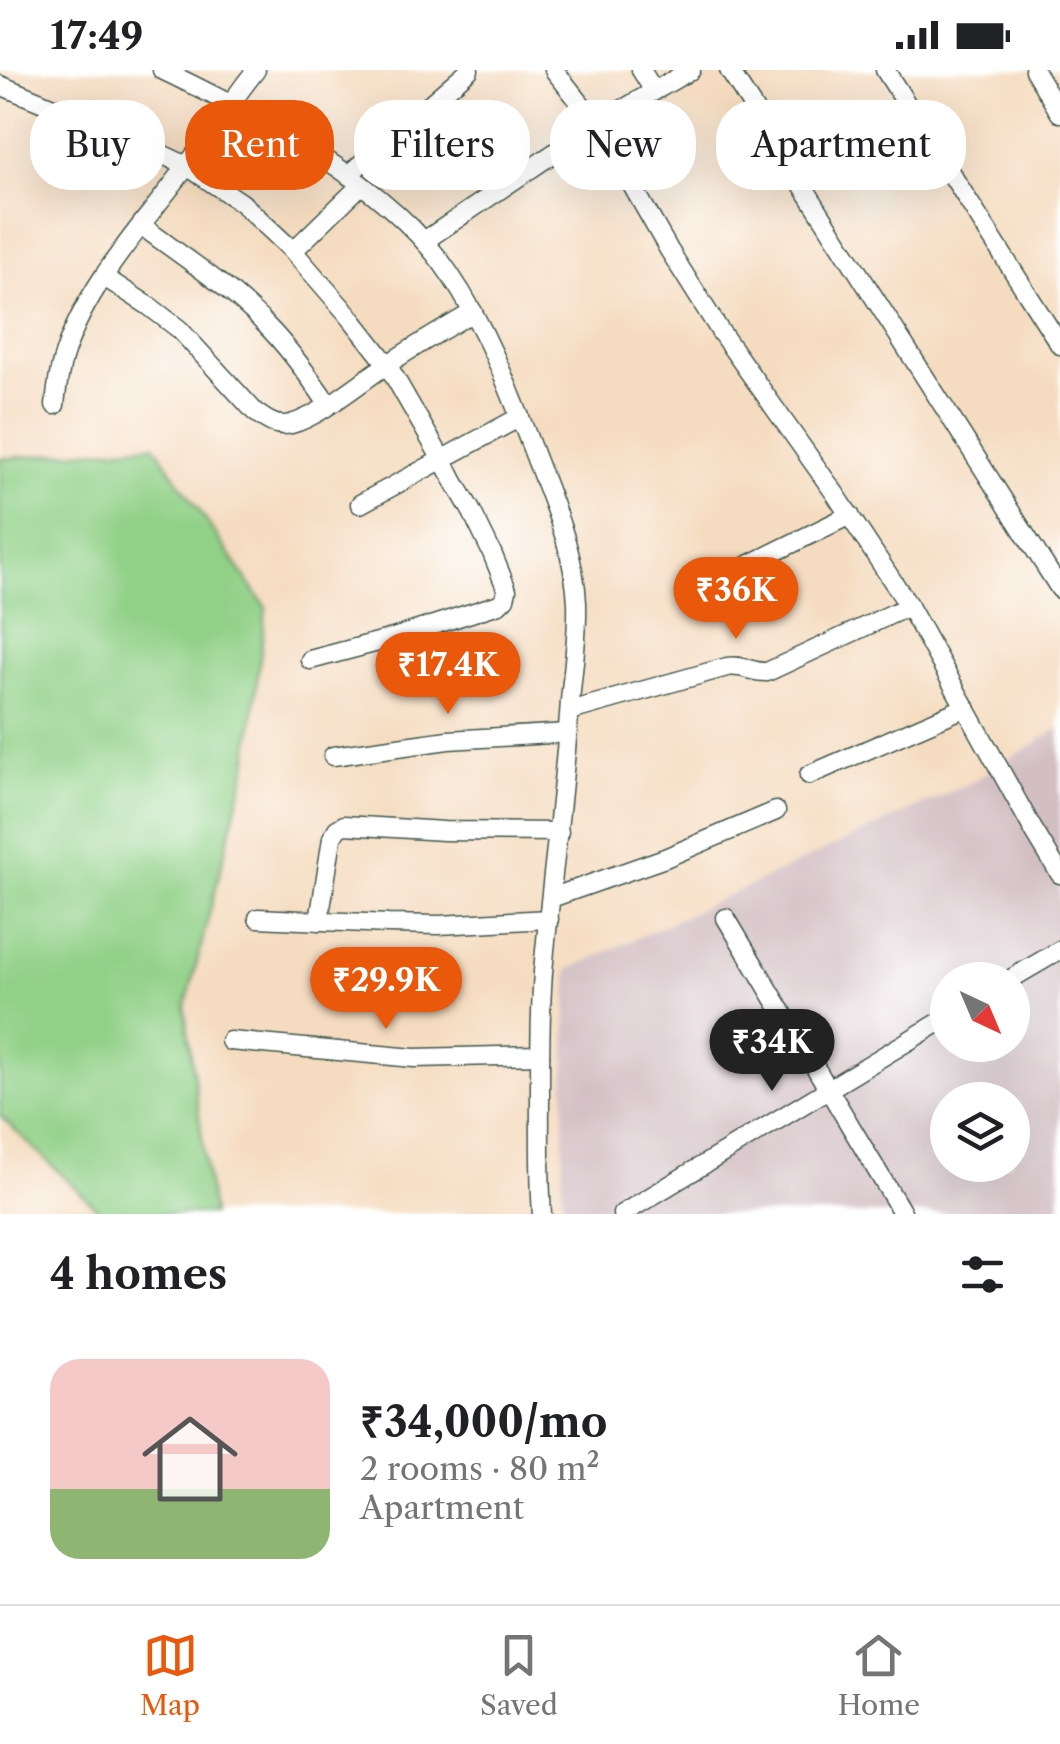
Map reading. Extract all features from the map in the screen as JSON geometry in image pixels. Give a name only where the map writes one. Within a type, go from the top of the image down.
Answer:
[{"type":"street","points":[[162,70],[226,100]]},
{"type":"street","points":[[232,100],[256,70]]},
{"type":"street","points":[[437,100],[468,70]]},
{"type":"street","points":[[554,70],[578,100]]},
{"type":"street","points":[[641,70],[654,91]]},
{"type":"street","points":[[639,100],[690,70]]},
{"type":"street","points":[[730,70],[1060,589]]},
{"type":"street","points":[[885,70],[1060,345]]},
{"type":"street","points":[[1034,70],[1060,114]]},
{"type":"street","points":[[0,85],[185,165]]},
{"type":"street","points":[[424,241],[550,156]]},
{"type":"street","points":[[292,251],[354,180],[334,167]]},
{"type":"street","points":[[55,405],[63,356],[72,333],[104,277],[185,169]]},
{"type":"street","points":[[223,190],[242,203],[292,251],[388,364],[472,512],[507,590],[505,598],[488,609],[310,660]]},
{"type":"street","points":[[365,190],[424,241],[472,312],[520,416],[574,571],[577,626],[543,974],[542,1214]]},
{"type":"street","points":[[635,190],[720,331],[909,606],[1060,874]]},
{"type":"street","points":[[142,226],[266,324],[328,404]]},
{"type":"street","points":[[104,277],[179,330],[255,412],[279,425],[290,424],[328,404],[472,312]]},
{"type":"street","points":[[360,504],[520,416]]},
{"type":"street","points":[[714,582],[850,515]]},
{"type":"street","points":[[570,710],[727,667],[767,672],[909,606]]},
{"type":"street","points":[[809,775],[966,708]]},
{"type":"street","points":[[332,756],[448,740],[568,732]]},
{"type":"street","points":[[551,898],[665,858],[776,811]]},
{"type":"street","points":[[319,921],[332,838],[344,825],[559,832]]},
{"type":"street","points":[[258,918],[439,925],[549,920]]},
{"type":"street","points":[[726,918],[904,1214]]},
{"type":"street","points":[[1030,968],[1060,950]]},
{"type":"street","points":[[622,1214],[930,1028]]},
{"type":"street","points":[[230,1041],[414,1058],[540,1056]]},
{"type":"shaded area","points":[[1060,728],[1060,1214],[566,1214],[562,1196],[568,970],[972,782]]},
{"type":"green space","points":[[154,445],[266,608],[247,765],[185,1009],[212,1214],[103,1214],[0,1116],[0,459]]}]
